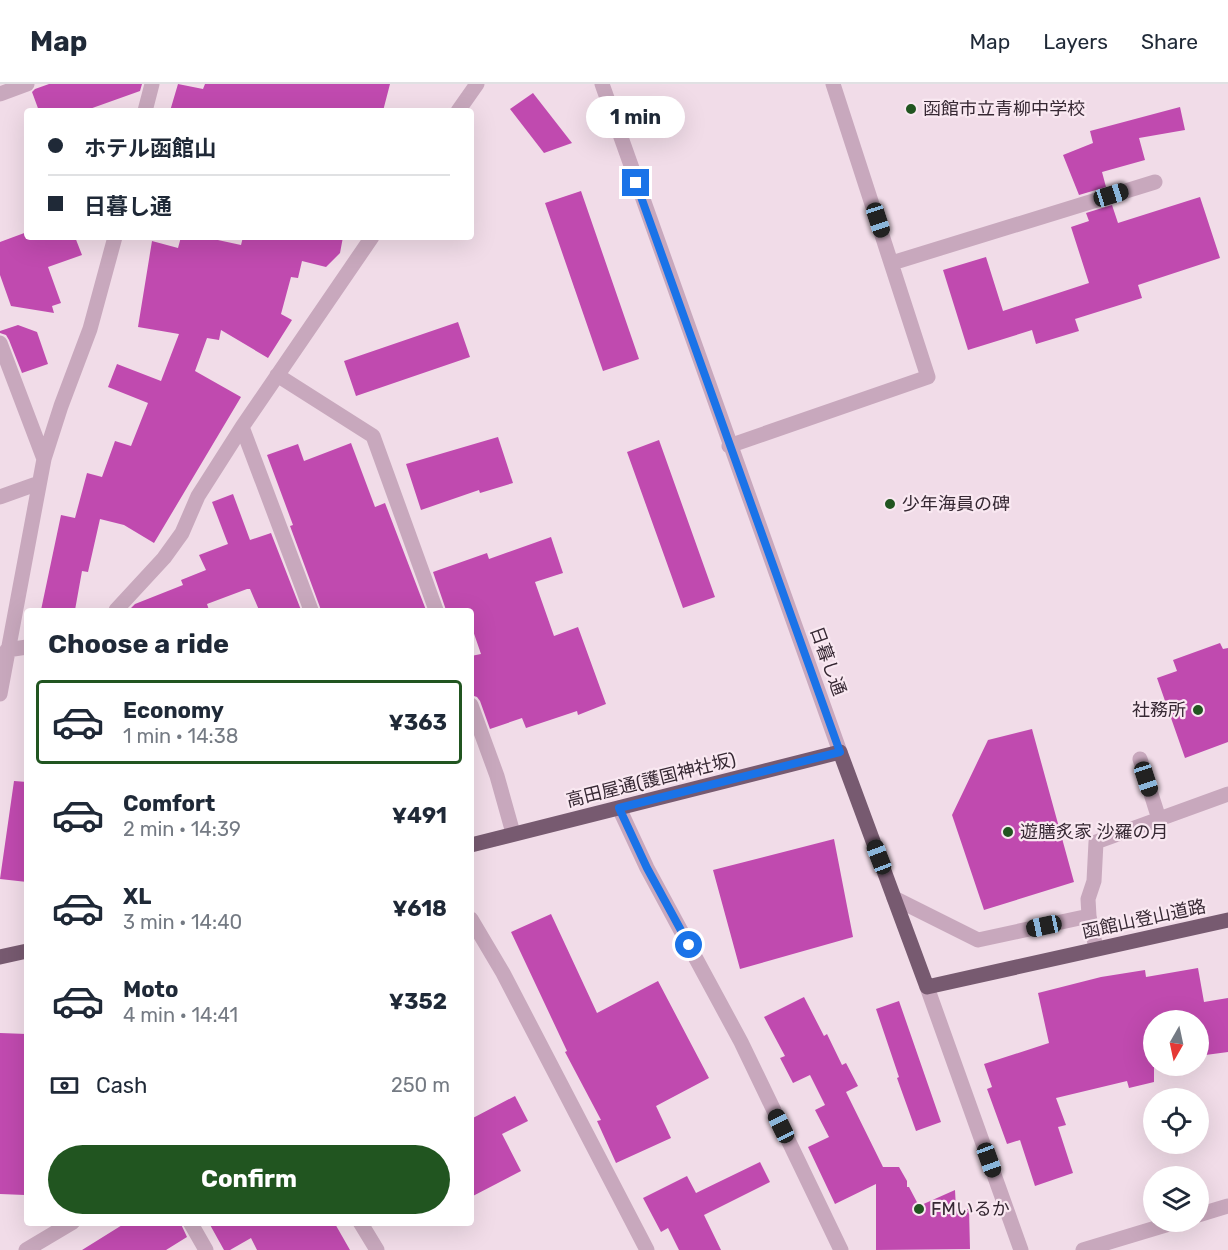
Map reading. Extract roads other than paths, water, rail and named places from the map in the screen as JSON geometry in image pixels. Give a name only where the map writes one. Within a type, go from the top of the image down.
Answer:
[{"type":"main road","name":"高田屋通(護国神社坂)","points":[[474,844],[840,752]]},
{"type":"main road","name":"日暮し通","points":[[840,752],[927,987]]},
{"type":"main road","name":"函館山登山道路","points":[[927,987],[1228,920]]},
{"type":"main road","points":[[0,957],[24,952]]},
{"type":"street","points":[[0,94],[27,84]]},
{"type":"street","points":[[146,108],[152,84]]},
{"type":"street","points":[[460,108],[476,84]]},
{"type":"street","name":"日暮し通","points":[[602,84],[729,446],[840,752]]},
{"type":"street","points":[[729,446],[928,377],[833,84]]},
{"type":"street","points":[[892,263],[1155,182]]},
{"type":"street","points":[[0,694],[44,459],[60,406],[90,329],[114,240]]},
{"type":"street","points":[[118,608],[164,558],[182,533],[198,496],[242,427],[370,240]]},
{"type":"street","points":[[0,343],[44,459]]},
{"type":"street","points":[[277,375],[373,436],[435,608]]},
{"type":"street","points":[[242,427],[310,608]]},
{"type":"street","points":[[0,497],[39,483]]},
{"type":"street","points":[[8,650],[24,647]]},
{"type":"street","points":[[474,714],[513,833]]},
{"type":"street","points":[[1140,759],[1159,819]]},
{"type":"street","points":[[1096,948],[1088,899],[1094,881],[1096,842],[1228,794]]},
{"type":"street","points":[[619,808],[647,868],[741,1042],[841,1250]]},
{"type":"street","points":[[894,898],[978,940],[1089,916]]},
{"type":"street","points":[[474,924],[504,973],[647,1250]]},
{"type":"street","name":"日暮し通","points":[[927,987],[1021,1250]]},
{"type":"street","points":[[1209,1212],[1228,1206]]},
{"type":"street","points":[[26,1250],[66,1226]]},
{"type":"street","points":[[192,1226],[206,1250]]},
{"type":"street","points":[[362,1226],[377,1250]]},
{"type":"street","points":[[1083,1250],[1143,1232]]},
{"type":"place","name":"函館市立青柳中学校","points":[[911,109]]},
{"type":"place","name":"少年海員の碑","points":[[890,504]]},
{"type":"place","name":"社務所","points":[[1198,710]]},
{"type":"place","name":"遊膳炙家 沙羅の月","points":[[1008,832]]},
{"type":"place","name":"FMいるか","points":[[919,1209]]}]
